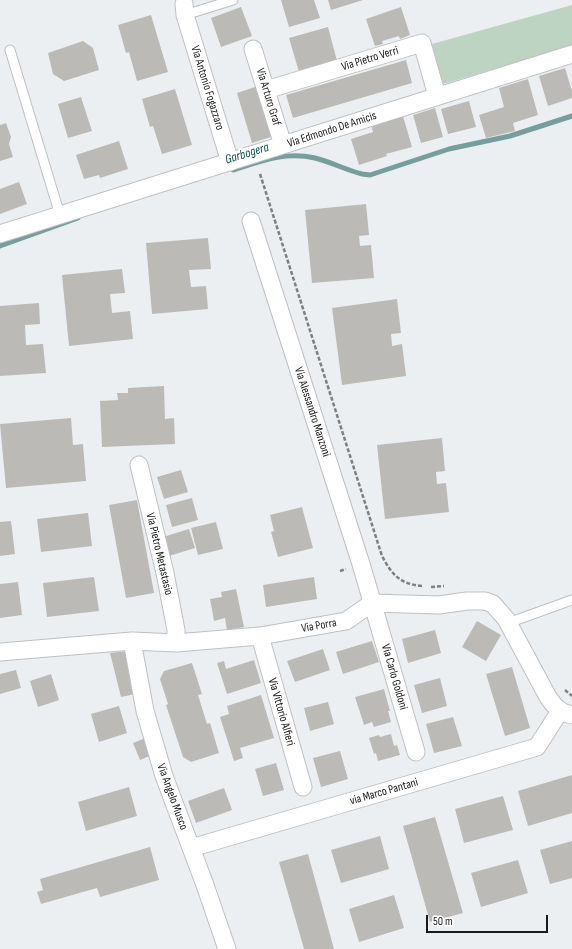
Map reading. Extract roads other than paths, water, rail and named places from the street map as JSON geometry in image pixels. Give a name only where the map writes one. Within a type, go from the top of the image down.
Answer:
[{"type":"street","name":"Via Antonio Fogazzaro","points":[[184,9],[230,162]]},
{"type":"street","name":"Via Pietro Verri","points":[[266,90],[422,43],[437,96]]},
{"type":"street","name":"Via Arturo Graf","points":[[253,49],[283,145]]},
{"type":"street","name":"Via Edmondo De Amicis","points":[[0,234],[572,54]]},
{"type":"street","name":"Via Alessandro Manzoni","points":[[252,221],[372,603]]},
{"type":"street","name":"Via Pietro Metastasio","points":[[139,464],[165,573],[176,630],[176,643]]},
{"type":"street","points":[[372,603],[439,606],[467,601],[484,601],[493,604],[508,623],[548,698],[566,713]]},
{"type":"street","name":"Via Porra","points":[[0,652],[132,642],[176,643],[260,636],[346,621],[372,603]]},
{"type":"street","name":"Via Carlo Goldoni","points":[[372,603],[416,752]]},
{"type":"street","name":"Via Vittorio Alfieri","points":[[260,636],[303,787]]},
{"type":"street","name":"Via Angelo Musco","points":[[132,642],[145,710],[164,776],[227,949]]},
{"type":"street","name":"via Marco Pantani","points":[[191,848],[537,747],[566,713]]},
{"type":"lane","name":"Via Antonio Fogazzaro","points":[[184,9],[233,0]]},
{"type":"lane","points":[[10,50],[60,215]]},
{"type":"lane","points":[[508,623],[572,600]]},
{"type":"waterway","name":"Garbogera","points":[[233,170],[253,163],[283,156],[304,156],[315,158],[362,174],[370,175],[449,149],[510,136],[572,116]]},
{"type":"waterway","name":"Garbogera","points":[[0,246],[78,218]]}]
